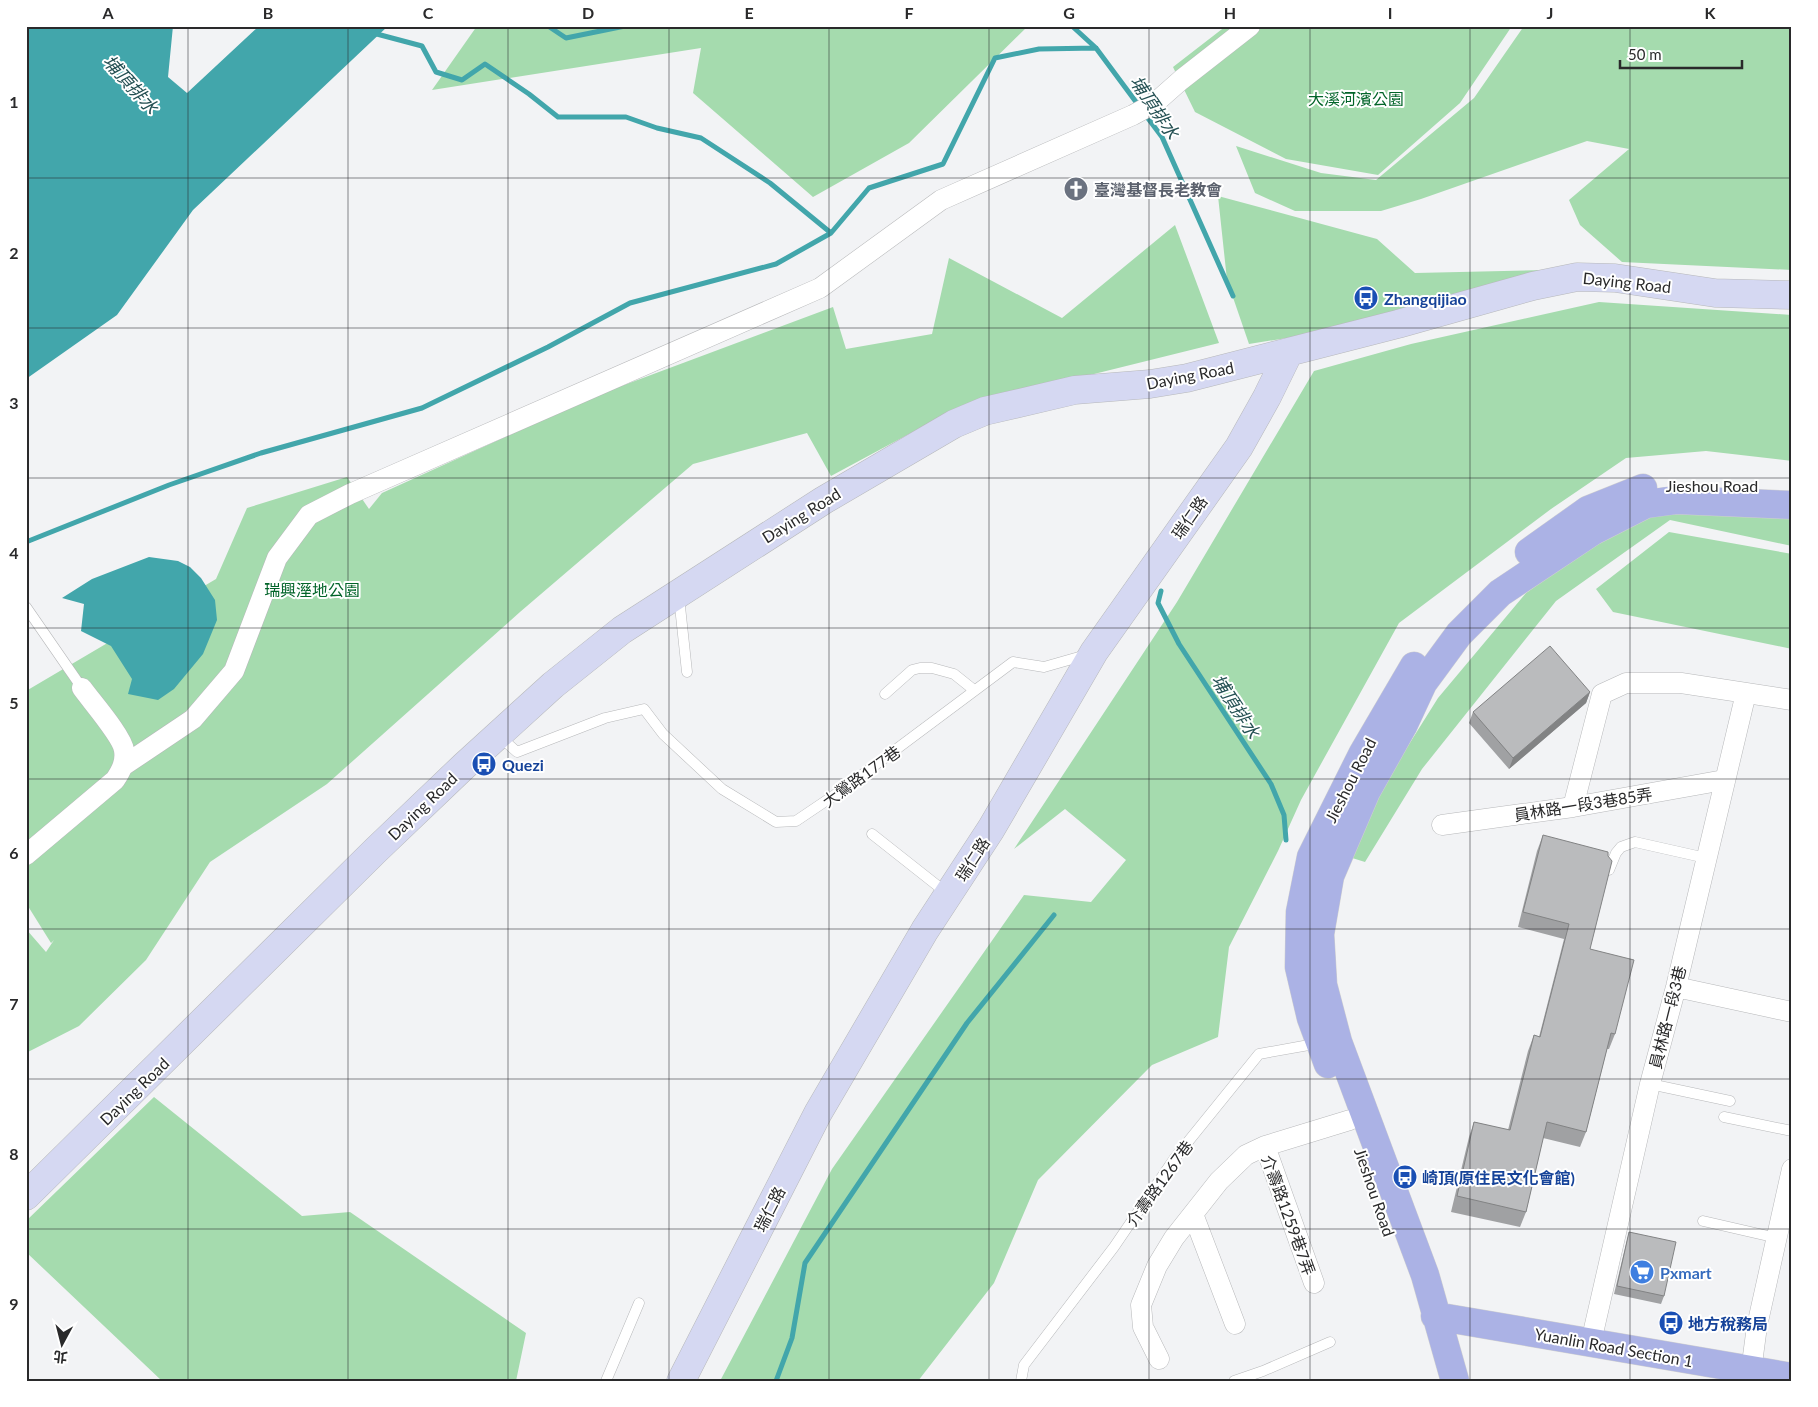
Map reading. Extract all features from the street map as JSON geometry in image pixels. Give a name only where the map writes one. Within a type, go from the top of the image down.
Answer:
[{"type":"main road","name":"Jieshou Road","points":[[1455,1381],[1435,1316],[1425,1275],[1329,1042],[1311,1018],[1299,967],[1300,912],[1311,857],[1363,753],[1409,673],[1444,622],[1490,580],[1588,510],[1642,488],[1675,482],[1792,486]]},
{"type":"main road","name":"Jieshou Road","points":[[1435,1316],[1408,1286],[1350,1120],[1329,1042],[1320,934],[1330,876],[1366,792],[1403,726],[1423,683],[1459,634],[1500,593],[1593,531],[1646,504],[1676,500],[1792,506]]},
{"type":"main road","name":"Yuanlin Road Section 1","points":[[1435,1316],[1591,1342],[1752,1376],[1792,1377]]},
{"type":"street","points":[[123,766],[193,719],[234,671],[277,558],[309,515],[358,491],[820,288],[941,200],[1133,115],[1155,103],[1250,26]]},
{"type":"street","name":"Daying Road","points":[[26,1196],[376,851],[553,685],[622,630],[824,500],[954,424],[985,411],[1075,390],[1150,384],[1187,378],[1533,286],[1577,277],[1615,278],[1716,293],[1792,295]]},
{"type":"street","name":"瑞仁路","points":[[681,1381],[818,1113],[925,930],[991,829],[1094,652],[1239,447],[1289,352]]},
{"type":"street","points":[[1573,807],[1602,694],[1626,683],[1681,683],[1792,700]]},
{"type":"street","points":[[26,855],[115,780],[123,766],[124,750],[117,736],[82,688]]},
{"type":"street","name":"員林路一段3巷","points":[[1591,1342],[1650,1084],[1676,987],[1746,693]]},
{"type":"street","name":"員林路一段3巷85弄","points":[[1442,825],[1573,807],[1724,780]]},
{"type":"street","points":[[1676,987],[1792,1012]]},
{"type":"street","points":[[1160,1359],[1143,1327],[1141,1305],[1157,1266],[1174,1238],[1219,1181],[1246,1155],[1265,1146],[1350,1120]]},
{"type":"street","name":"介壽路1259巷7弄","points":[[1265,1146],[1314,1284]]},
{"type":"street","points":[[1752,1376],[1757,1326],[1792,1169]]},
{"type":"street","points":[[1193,1214],[1235,1324]]},
{"type":"lane","points":[[678,594],[687,672]]},
{"type":"lane","points":[[26,607],[82,688]]},
{"type":"lane","name":"大鶯路177巷","points":[[498,735],[517,752],[605,718],[644,709],[663,734],[722,789],[776,822],[796,821],[839,792],[1013,662],[1044,668],[1094,652]]},
{"type":"lane","points":[[884,694],[912,670],[920,668],[932,668],[954,674],[974,690]]},
{"type":"lane","points":[[872,834],[949,894]]},
{"type":"lane","points":[[1609,870],[1616,853],[1621,847],[1635,842],[1706,858]]},
{"type":"lane","name":"介壽路1267巷","points":[[1021,1381],[1024,1365],[1114,1247],[1174,1159],[1260,1054],[1329,1042]]},
{"type":"lane","points":[[1650,1084],[1730,1101]]},
{"type":"lane","points":[[1724,1117],[1792,1131]]},
{"type":"lane","points":[[1703,1221],[1777,1238]]},
{"type":"lane","points":[[606,1381],[639,1303]]},
{"type":"lane","points":[[1234,1381],[1264,1376],[1330,1342]]},
{"type":"green space","points":[[477,26],[1028,26],[909,143],[813,197],[693,93],[701,48],[432,90]]},
{"type":"green space","name":"大溪河濱公園","points":[[1226,26],[1512,26],[1460,103],[1378,175],[1286,159],[1195,112],[1173,67]]},
{"type":"green space","points":[[1524,26],[1792,26],[1792,270],[1622,262],[1580,225],[1569,200],[1629,149],[1587,141],[1421,199],[1381,211],[1295,211],[1255,193],[1236,146],[1321,173],[1376,180],[1474,98]]},
{"type":"green space","points":[[1218,196],[1377,239],[1415,273],[1546,270],[1330,331],[1249,344],[1227,280]]},
{"type":"green space","name":"瑞興溼地公園","points":[[1175,225],[1219,343],[1094,374],[935,420],[831,476],[807,433],[693,464],[520,612],[327,784],[210,862],[146,960],[79,1026],[26,1053],[26,929],[46,952],[54,940],[51,943],[26,903],[26,691],[216,579],[247,508],[347,477],[369,509],[382,493],[600,394],[833,307],[846,349],[932,334],[949,258],[1062,318]]},
{"type":"green space","points":[[1599,302],[1792,315],[1792,461],[1706,451],[1626,458],[1551,509],[1399,623],[1301,800],[1278,851],[1229,947],[1218,1037],[1152,1065],[1038,1180],[994,1283],[918,1381],[720,1381],[832,1169],[1024,895],[1091,902],[1126,860],[1065,809],[1014,849],[1177,602],[1314,371],[1411,344]]},
{"type":"green space","points":[[1638,512],[1792,513],[1792,546],[1670,520],[1556,601],[1422,769],[1365,862],[1349,857],[1379,792],[1438,698],[1526,593]]},
{"type":"green space","points":[[1669,532],[1792,554],[1792,649],[1613,612],[1596,589]]},
{"type":"green space","points":[[154,1097],[302,1216],[350,1212],[526,1333],[516,1381],[162,1381],[26,1252],[26,1221]]},
{"type":"water","points":[[26,26],[173,26],[168,77],[187,93],[259,26],[388,26],[193,210],[117,315],[26,379]]},
{"type":"water","points":[[149,557],[178,561],[190,567],[201,578],[215,600],[217,620],[203,654],[174,689],[158,700],[128,694],[132,679],[111,646],[81,631],[84,604],[62,598],[92,579]]},
{"type":"building","points":[[1550,646],[1590,692],[1513,758],[1473,712]]},
{"type":"building","points":[[1543,835],[1608,852],[1608,856],[1612,861],[1590,949],[1634,960],[1615,1034],[1611,1033],[1586,1132],[1547,1122],[1526,1212],[1457,1196],[1474,1122],[1510,1130],[1534,1035],[1540,1037],[1569,924],[1523,912]]},
{"type":"building","name":"Pxmart","points":[[1629,1232],[1676,1242],[1664,1296],[1617,1286]]},
{"type":"waterway","name":"埔頂排水","points":[[548,26],[566,38],[625,26]]},
{"type":"waterway","name":"埔頂排水","points":[[1072,26],[1096,48],[1139,106]]},
{"type":"waterway","points":[[373,33],[422,46],[436,72],[462,80],[485,64],[529,94],[558,117],[626,117],[657,128],[701,138],[770,183],[831,233]]},
{"type":"waterway","points":[[26,542],[169,485],[261,453],[422,408],[548,347],[630,303],[776,264],[831,233],[869,188],[943,164],[995,58],[1039,49],[1096,48]]},
{"type":"waterway","name":"埔頂排水","points":[[1144,113],[1162,137],[1233,296]]},
{"type":"waterway","name":"埔頂排水","points":[[1161,591],[1158,603],[1179,644],[1271,784],[1284,815],[1286,840]]},
{"type":"waterway","points":[[776,1381],[792,1338],[805,1263],[967,1023],[1054,915]]},
{"type":"place","name":"臺灣基督長老教會","points":[[1076,189]]},
{"type":"place","name":"Zhangqijiao","points":[[1366,298]]},
{"type":"place","name":"Quezi","points":[[484,764]]},
{"type":"place","name":"崎頂(原住民文化會館)","points":[[1405,1177]]},
{"type":"place","name":"Pxmart","points":[[1642,1272]]},
{"type":"place","name":"地方稅務局","points":[[1671,1323]]}]
